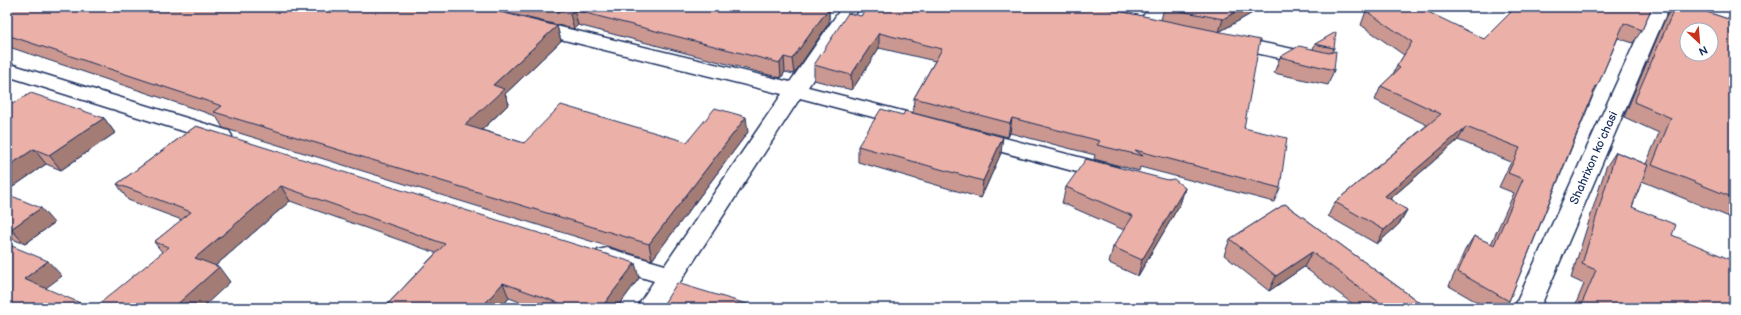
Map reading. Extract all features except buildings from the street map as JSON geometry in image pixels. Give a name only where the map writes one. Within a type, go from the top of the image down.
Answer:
[{"type":"street","points":[[649,308],[669,276],[851,7]]},
{"type":"street","points":[[1163,7],[1135,22],[1165,28]]},
{"type":"street","name":"Shahrixon koʻchasi","points":[[1527,308],[1666,9]]},
{"type":"street","points":[[516,22],[794,90],[925,124]]},
{"type":"street","points":[[1210,38],[1323,61]]},
{"type":"street","points":[[7,69],[243,143]]},
{"type":"street","points":[[956,132],[1125,176]]},
{"type":"street","points":[[585,250],[669,276]]}]
